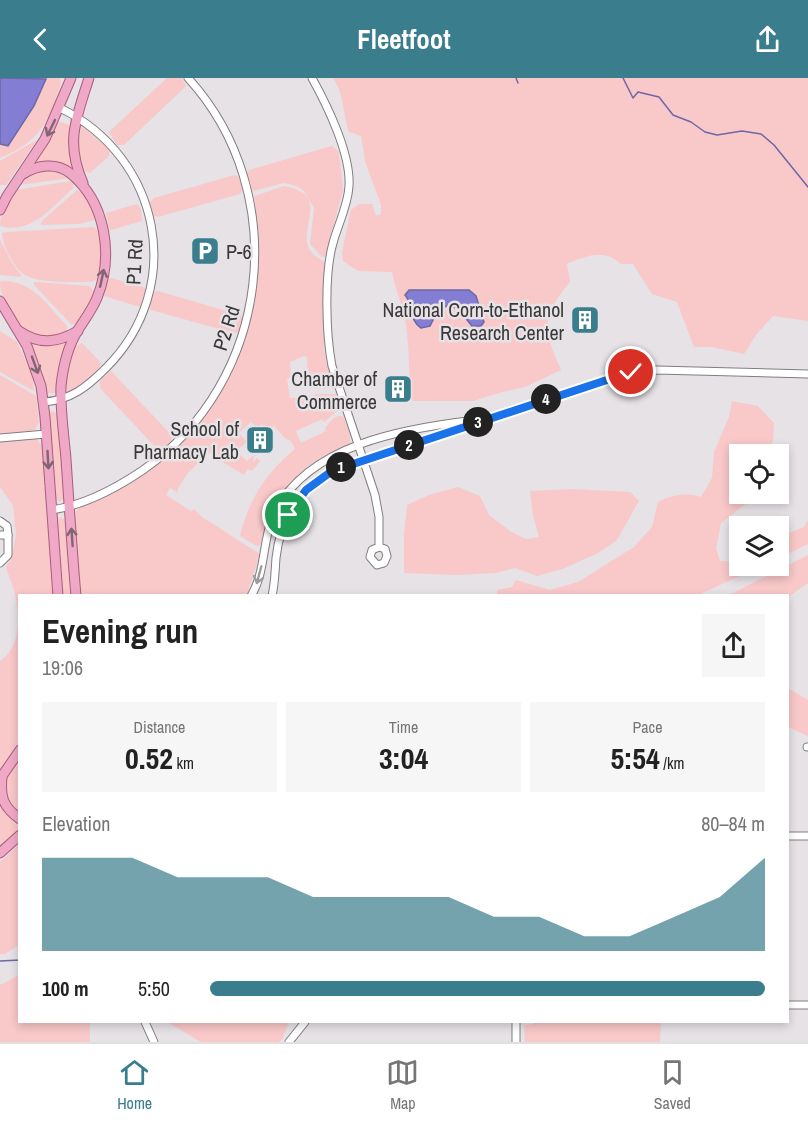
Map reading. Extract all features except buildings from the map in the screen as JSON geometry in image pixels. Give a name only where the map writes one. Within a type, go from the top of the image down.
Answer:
[{"type":"main road","points":[[64,78],[66,90]]},
{"type":"main road","points":[[0,210],[45,139],[71,78]]},
{"type":"main road","points":[[76,594],[61,401],[64,365],[78,331],[97,298],[105,263],[105,241],[100,219],[85,189],[72,148],[73,129],[89,78]]},
{"type":"main road","points":[[23,174],[41,167],[56,167],[69,173],[85,189]]},
{"type":"main road","points":[[0,301],[19,330],[37,370],[44,402],[58,594]]},
{"type":"main road","points":[[19,330],[32,338],[48,342],[62,339],[78,331]]},
{"type":"main road","points":[[18,753],[1,778],[2,800],[7,809],[18,817]]},
{"type":"main road","points":[[0,853],[18,837]]},
{"type":"street","name":"P2 Rd","points":[[52,510],[69,507],[120,485],[151,465],[175,444],[199,418],[218,390],[234,359],[246,327],[254,289],[256,252],[249,194],[228,136],[210,106],[188,78]]},
{"type":"street","points":[[312,78],[339,141],[348,172],[349,186],[329,260],[329,344],[332,366],[377,505],[379,547]]},
{"type":"street","name":"P1 Rd","points":[[60,108],[77,116],[105,137],[133,173],[151,223],[153,269],[145,308],[126,345],[98,377],[61,401]]},
{"type":"street","points":[[272,594],[276,557],[284,524],[293,506],[306,490],[332,471],[635,371],[808,373]]},
{"type":"street","points":[[44,402],[61,401]]},
{"type":"street","points":[[252,594],[258,582],[271,522],[280,503],[294,485],[324,460],[358,446],[438,423],[490,418]]},
{"type":"street","points":[[0,438],[46,434]]},
{"type":"street","points":[[0,521],[7,526],[4,535],[9,551],[0,563]]},
{"type":"street","points":[[263,554],[276,557]]},
{"type":"street","points":[[789,836],[808,836]]},
{"type":"street","points":[[789,1005],[808,1005]]},
{"type":"street","points":[[145,1023],[154,1042]]},
{"type":"street","points":[[289,1042],[304,1023]]},
{"type":"street","points":[[516,1023],[516,1042]]},
{"type":"shaded area","points":[[0,78],[60,78],[61,83],[52,109],[41,129],[24,145],[0,158]]},
{"type":"shaded area","points":[[0,78],[46,79],[34,106],[8,146],[0,144]]},
{"type":"shaded area","points":[[167,78],[182,78],[186,86],[124,145],[117,145],[109,132]]},
{"type":"shaded area","points":[[333,78],[808,78],[808,321],[773,316],[756,335],[744,354],[712,347],[694,347],[677,302],[652,294],[633,264],[621,264],[608,256],[588,256],[567,264],[570,282],[553,305],[549,315],[548,334],[561,370],[525,387],[473,401],[413,401],[405,319],[392,272],[358,271],[343,261],[342,252],[351,210],[359,204],[372,204],[376,216],[381,214],[381,205],[365,161],[361,136],[349,132],[339,90]]},
{"type":"shaded area","points":[[57,121],[70,125],[70,150],[75,172],[32,166]]},
{"type":"shaded area","points":[[80,124],[110,150],[109,156],[90,173],[83,171],[78,154],[77,135]]},
{"type":"shaded area","points":[[37,140],[6,185],[0,185],[0,161]]},
{"type":"shaded area","points":[[332,146],[339,152],[343,190],[325,257],[322,257],[310,244],[314,208],[303,190],[283,183],[253,191],[246,175],[249,170]]},
{"type":"shaded area","points":[[44,169],[58,170],[70,178],[19,185],[30,174]]},
{"type":"shaded area","points":[[235,175],[239,177],[243,189],[240,194],[158,217],[153,215],[150,202],[154,198]]},
{"type":"shaded area","points":[[71,181],[74,183],[73,188],[49,211],[31,223],[22,227],[0,226],[1,216],[15,190]]},
{"type":"shaded area","points":[[284,186],[298,190],[306,196],[310,203],[308,246],[317,258],[325,262],[324,351],[333,385],[325,389],[315,386],[308,371],[307,357],[304,356],[290,362],[291,377],[287,379],[290,398],[313,398],[315,394],[336,394],[341,408],[324,422],[322,419],[296,431],[301,443],[326,431],[325,428],[332,419],[343,416],[350,435],[350,443],[321,457],[299,474],[275,505],[261,544],[257,546],[240,536],[248,510],[267,477],[295,449],[291,441],[274,426],[267,430],[262,424],[257,428],[251,422],[239,433],[247,442],[236,451],[247,461],[254,455],[253,462],[257,458],[260,461],[252,471],[248,469],[244,475],[221,461],[218,462],[209,452],[187,474],[177,490],[179,493],[170,488],[166,495],[191,511],[194,509],[202,517],[260,554],[247,594],[81,594],[76,511],[88,502],[120,489],[171,455],[218,395],[233,368],[244,342],[255,287],[257,258],[252,197]]},
{"type":"shaded area","points":[[77,190],[90,203],[94,220],[79,224],[41,225],[42,221]]},
{"type":"shaded area","points":[[137,204],[141,209],[142,221],[111,230],[109,228],[106,213]]},
{"type":"shaded area","points":[[94,227],[101,237],[102,251],[98,279],[92,282],[60,282],[29,277],[19,270],[11,258],[2,233],[7,232]]},
{"type":"shaded area","points":[[0,240],[21,275],[21,277],[0,275]]},
{"type":"shaded area","points":[[111,278],[146,288],[140,307],[104,296],[107,280]]},
{"type":"shaded area","points":[[0,282],[25,286],[40,296],[67,326],[66,334],[43,339],[27,332],[14,317],[4,299]]},
{"type":"shaded area","points":[[34,282],[90,286],[94,293],[82,316],[72,325],[34,285]]},
{"type":"shaded area","points":[[409,290],[469,290],[476,296],[484,322],[481,326],[472,326],[458,309],[448,305],[437,312],[430,326],[421,328],[413,317],[410,303],[405,295]]},
{"type":"shaded area","points":[[158,291],[240,315],[243,318],[239,332],[234,333],[151,310],[149,305],[153,293]]},
{"type":"shaded area","points":[[0,331],[17,342],[32,374],[34,391],[0,372]]},
{"type":"shaded area","points":[[69,339],[58,390],[54,393],[47,393],[28,340]]},
{"type":"shaded area","points":[[82,343],[101,363],[96,373],[67,394],[65,375],[73,348]]},
{"type":"shaded area","points":[[111,371],[172,436],[171,442],[159,451],[100,388],[100,381]]},
{"type":"shaded area","points":[[0,375],[36,396],[39,421],[35,430],[0,435]]},
{"type":"shaded area","points":[[732,401],[758,406],[774,423],[771,444],[729,444],[729,504],[746,504],[721,523],[716,548],[720,561],[729,562],[729,576],[739,576],[700,594],[497,594],[497,590],[512,587],[516,580],[550,590],[578,582],[634,547],[652,527],[658,502],[679,495],[701,497],[712,478],[714,452],[729,417]]},
{"type":"shaded area","points":[[52,411],[59,415],[65,497],[61,501],[55,500],[47,416]]},
{"type":"shaded area","points":[[36,438],[42,446],[45,485],[41,487],[50,486],[58,594],[18,594],[18,619],[14,590],[6,567],[12,556],[16,534],[13,505],[0,487],[0,442]]},
{"type":"shaded area","points":[[458,487],[480,496],[489,515],[510,531],[526,539],[539,537],[533,516],[530,491],[573,489],[630,492],[639,501],[617,540],[598,553],[565,568],[537,576],[515,568],[495,573],[457,575],[404,573],[407,505],[429,495]]},
{"type":"shaded area","points":[[60,517],[67,521],[71,594],[61,594],[56,521]]},
{"type":"shaded area","points":[[808,520],[808,544],[789,553],[789,533],[804,527]]},
{"type":"shaded area","points":[[808,555],[808,583],[789,596],[789,594],[731,594],[767,576],[789,576],[789,565]]},
{"type":"shaded area","points":[[18,629],[18,836],[0,853],[0,661],[7,655]]},
{"type":"shaded area","points":[[789,689],[808,700],[808,736],[789,727]]},
{"type":"shaded area","points":[[18,845],[18,946],[5,954],[0,954],[0,862]]},
{"type":"shaded area","points":[[18,976],[18,1023],[90,1023],[90,1042],[0,1042],[0,985]]},
{"type":"shaded area","points":[[169,1023],[289,1023],[282,1040],[278,1042],[201,1042]]},
{"type":"shaded area","points":[[661,1023],[660,1042],[525,1042],[524,1025]]},
{"type":"waterway","points":[[516,78],[518,83]]},
{"type":"waterway","points":[[623,78],[633,98],[638,92],[659,97],[673,115],[691,122],[705,132],[717,135],[742,131],[761,134],[774,145],[808,187]]},
{"type":"waterway","points":[[0,961],[18,960]]},
{"type":"place","name":"P-6","points":[[205,251]]},
{"type":"place","name":"National Corn-to-Ethanol Research Center","points":[[585,320]]},
{"type":"place","name":"Chamber of Commerce","points":[[398,389]]},
{"type":"place","name":"School of Pharmacy Lab","points":[[260,440]]},
{"type":"route","points":[[288,515],[306,490],[332,471],[631,372]]}]
